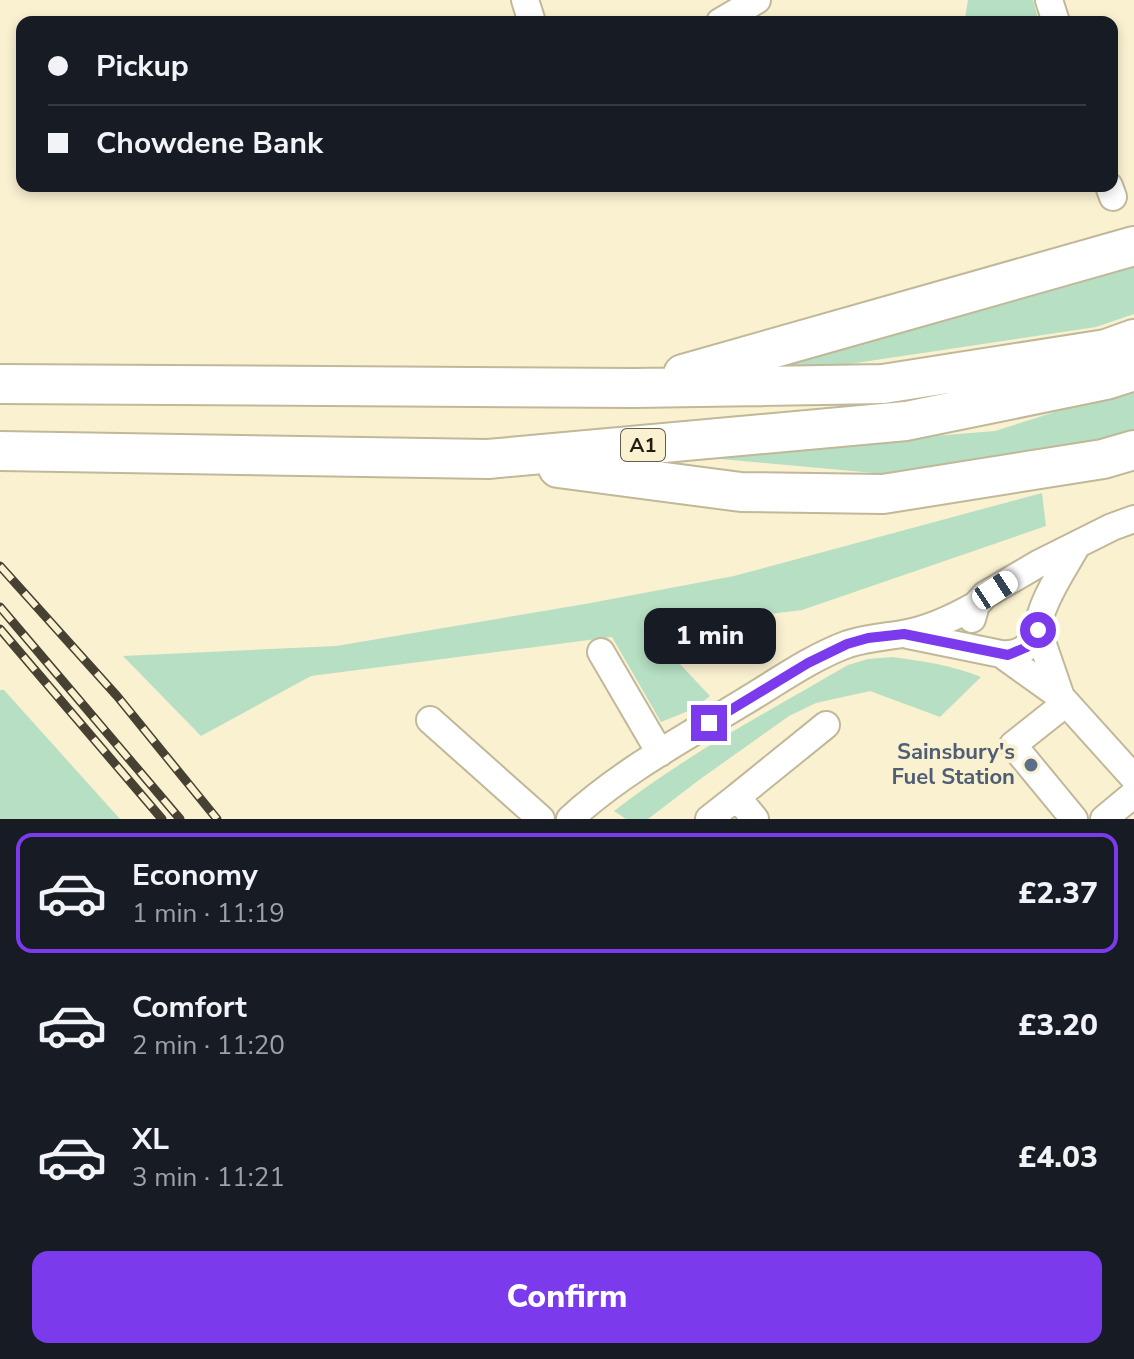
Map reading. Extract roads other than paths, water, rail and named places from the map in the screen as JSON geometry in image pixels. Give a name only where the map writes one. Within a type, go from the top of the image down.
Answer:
[{"type":"highway","points":[[634,388],[1134,246]]},
{"type":"highway","points":[[0,384],[634,388],[883,384],[1106,349],[1134,339]]},
{"type":"highway","name":"A1","points":[[0,451],[488,459],[906,421],[1106,380],[1134,371]]},
{"type":"highway","points":[[488,459],[741,492],[883,494],[1103,459],[1134,450]]},
{"type":"street","points":[[730,16],[757,0]]},
{"type":"street","points":[[1134,519],[1029,569],[985,598],[972,618],[976,639],[1063,700],[1134,778]]},
{"type":"street","points":[[904,634],[993,652],[1014,653],[1027,647],[1056,582],[1077,545]]},
{"type":"street","points":[[570,819],[601,792],[660,753],[828,653],[868,638],[904,634],[942,622],[1006,588],[1021,592],[1032,602],[1063,700]]},
{"type":"street","points":[[601,652],[660,753]]},
{"type":"street","points":[[1063,700],[1013,745],[1074,819]]},
{"type":"street","points":[[430,720],[541,819]]},
{"type":"street","points":[[709,819],[826,725]]},
{"type":"street","points":[[1104,819],[1134,794]]},
{"type":"street","points":[[737,797],[755,819]]},
{"type":"railway","points":[[0,566],[117,696],[217,819]]},
{"type":"railway","points":[[0,607],[180,819]]},
{"type":"railway","points":[[0,629],[162,819]]},
{"type":"place","name":"Sainsbury's Fuel Station","points":[[1031,765]]}]
